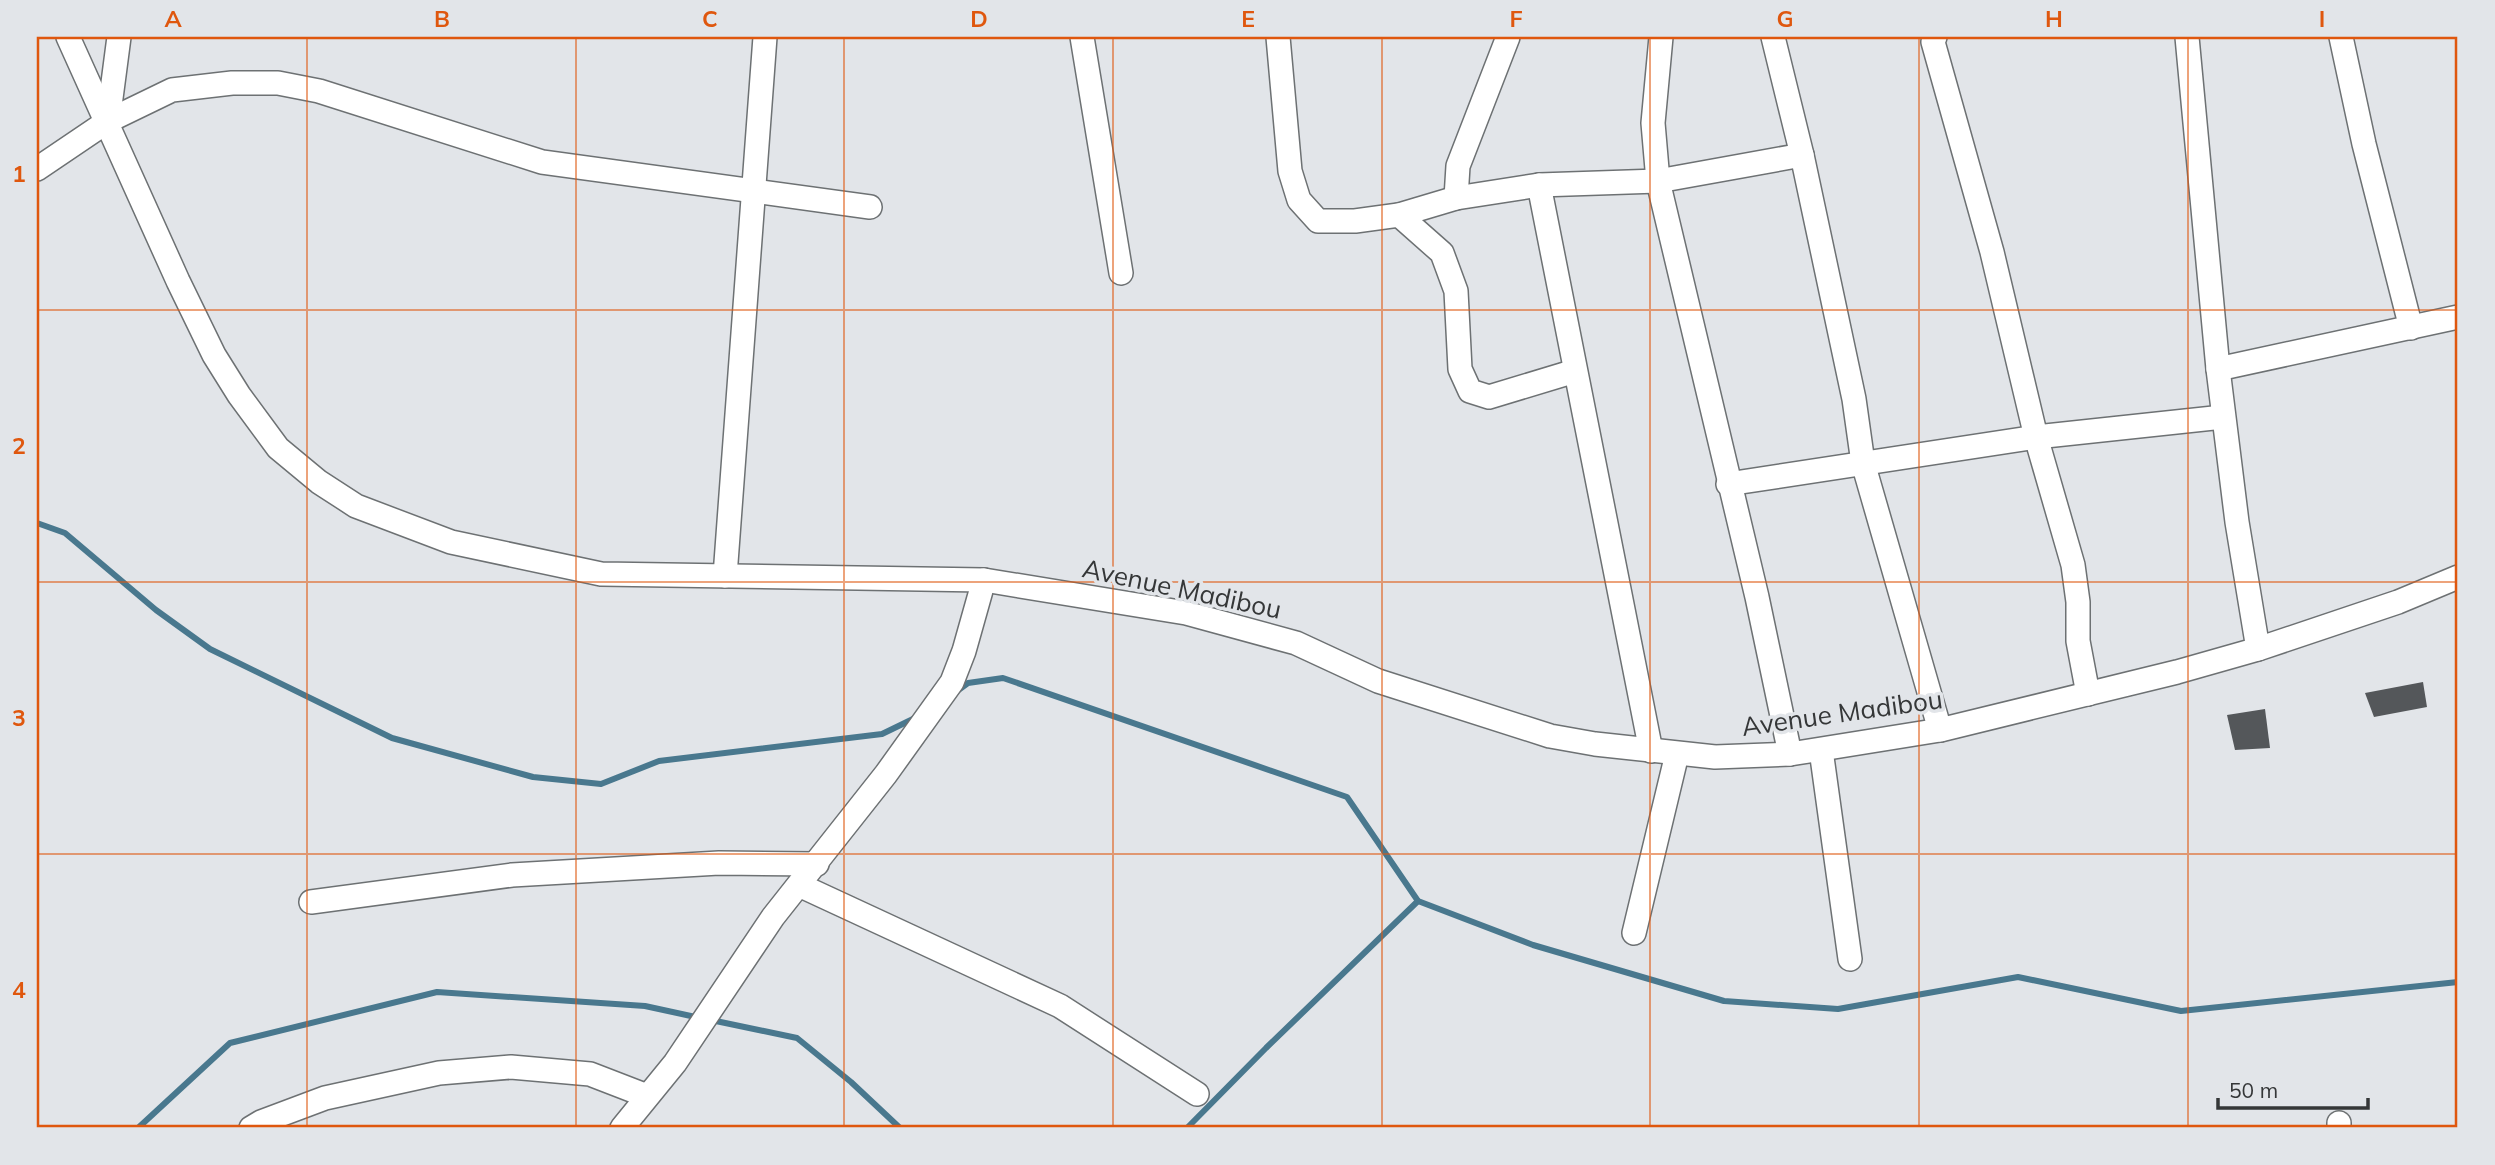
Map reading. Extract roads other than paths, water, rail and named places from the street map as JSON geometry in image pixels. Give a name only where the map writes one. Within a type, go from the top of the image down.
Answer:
[{"type":"street","name":"Avenue Madibou","points":[[68,37],[214,355],[278,448],[319,482],[356,506],[451,542],[601,574],[984,580],[1185,613],[1296,643],[1378,681],[1550,736],[1651,751],[1715,757],[1790,754],[1940,730],[2088,694],[2258,649],[2398,602],[2458,576]]},
{"type":"street","points":[[108,121],[119,37]]},
{"type":"street","points":[[725,576],[765,37]]},
{"type":"street","points":[[1082,37],[1121,273]]},
{"type":"street","points":[[1278,37],[1290,171],[1299,200],[1318,220],[1355,221],[1399,215],[1456,198],[1539,186],[1658,181],[1802,155]]},
{"type":"street","points":[[1456,198],[1458,166],[1508,37]]},
{"type":"street","points":[[1661,37],[1653,122],[1658,181],[1757,597],[1790,754]]},
{"type":"street","points":[[1773,37],[1802,155],[1854,399],[1863,463],[1940,730]]},
{"type":"street","points":[[1935,37],[1933,43],[1992,252],[2036,437],[2073,565],[2078,602],[2078,641],[2088,694]]},
{"type":"street","points":[[2187,37],[2218,369],[2237,522],[2258,649]]},
{"type":"street","points":[[2341,37],[2364,144],[2411,328]]},
{"type":"street","points":[[37,169],[108,121],[172,90],[232,83],[278,83],[319,91],[542,162],[870,206]]},
{"type":"street","points":[[1539,186],[1651,751]]},
{"type":"street","points":[[1399,215],[1442,253],[1456,291],[1460,369],[1470,391],[1489,397],[1575,371]]},
{"type":"street","points":[[2218,369],[2458,317]]},
{"type":"street","points":[[1728,484],[2036,437],[2224,417]]},
{"type":"street","points":[[622,1128],[675,1063],[773,917],[922,727],[952,682],[964,651],[984,580]]},
{"type":"street","points":[[1821,750],[1850,959]]},
{"type":"street","points":[[1634,933],[1677,754]]},
{"type":"street","points":[[311,902],[512,875],[719,863],[817,864]]},
{"type":"street","points":[[799,885],[1060,1006],[1197,1094]]},
{"type":"street","points":[[251,1128],[325,1098],[439,1073],[511,1067],[590,1074],[647,1096]]},
{"type":"waterway","points":[[37,523],[65,533],[156,610],[210,649],[392,738],[533,777],[601,784],[659,761],[882,734],[915,718]]},
{"type":"waterway","points":[[957,691],[968,683],[1003,678],[1347,797],[1418,901],[1533,945],[1724,1001],[1838,1009],[2018,977],[2181,1011],[2458,982]]},
{"type":"waterway","points":[[1187,1128],[1418,901]]},
{"type":"waterway","points":[[138,1128],[230,1043],[437,992],[645,1006],[700,1018]]},
{"type":"waterway","points":[[711,1020],[797,1038],[851,1082],[900,1128]]}]
